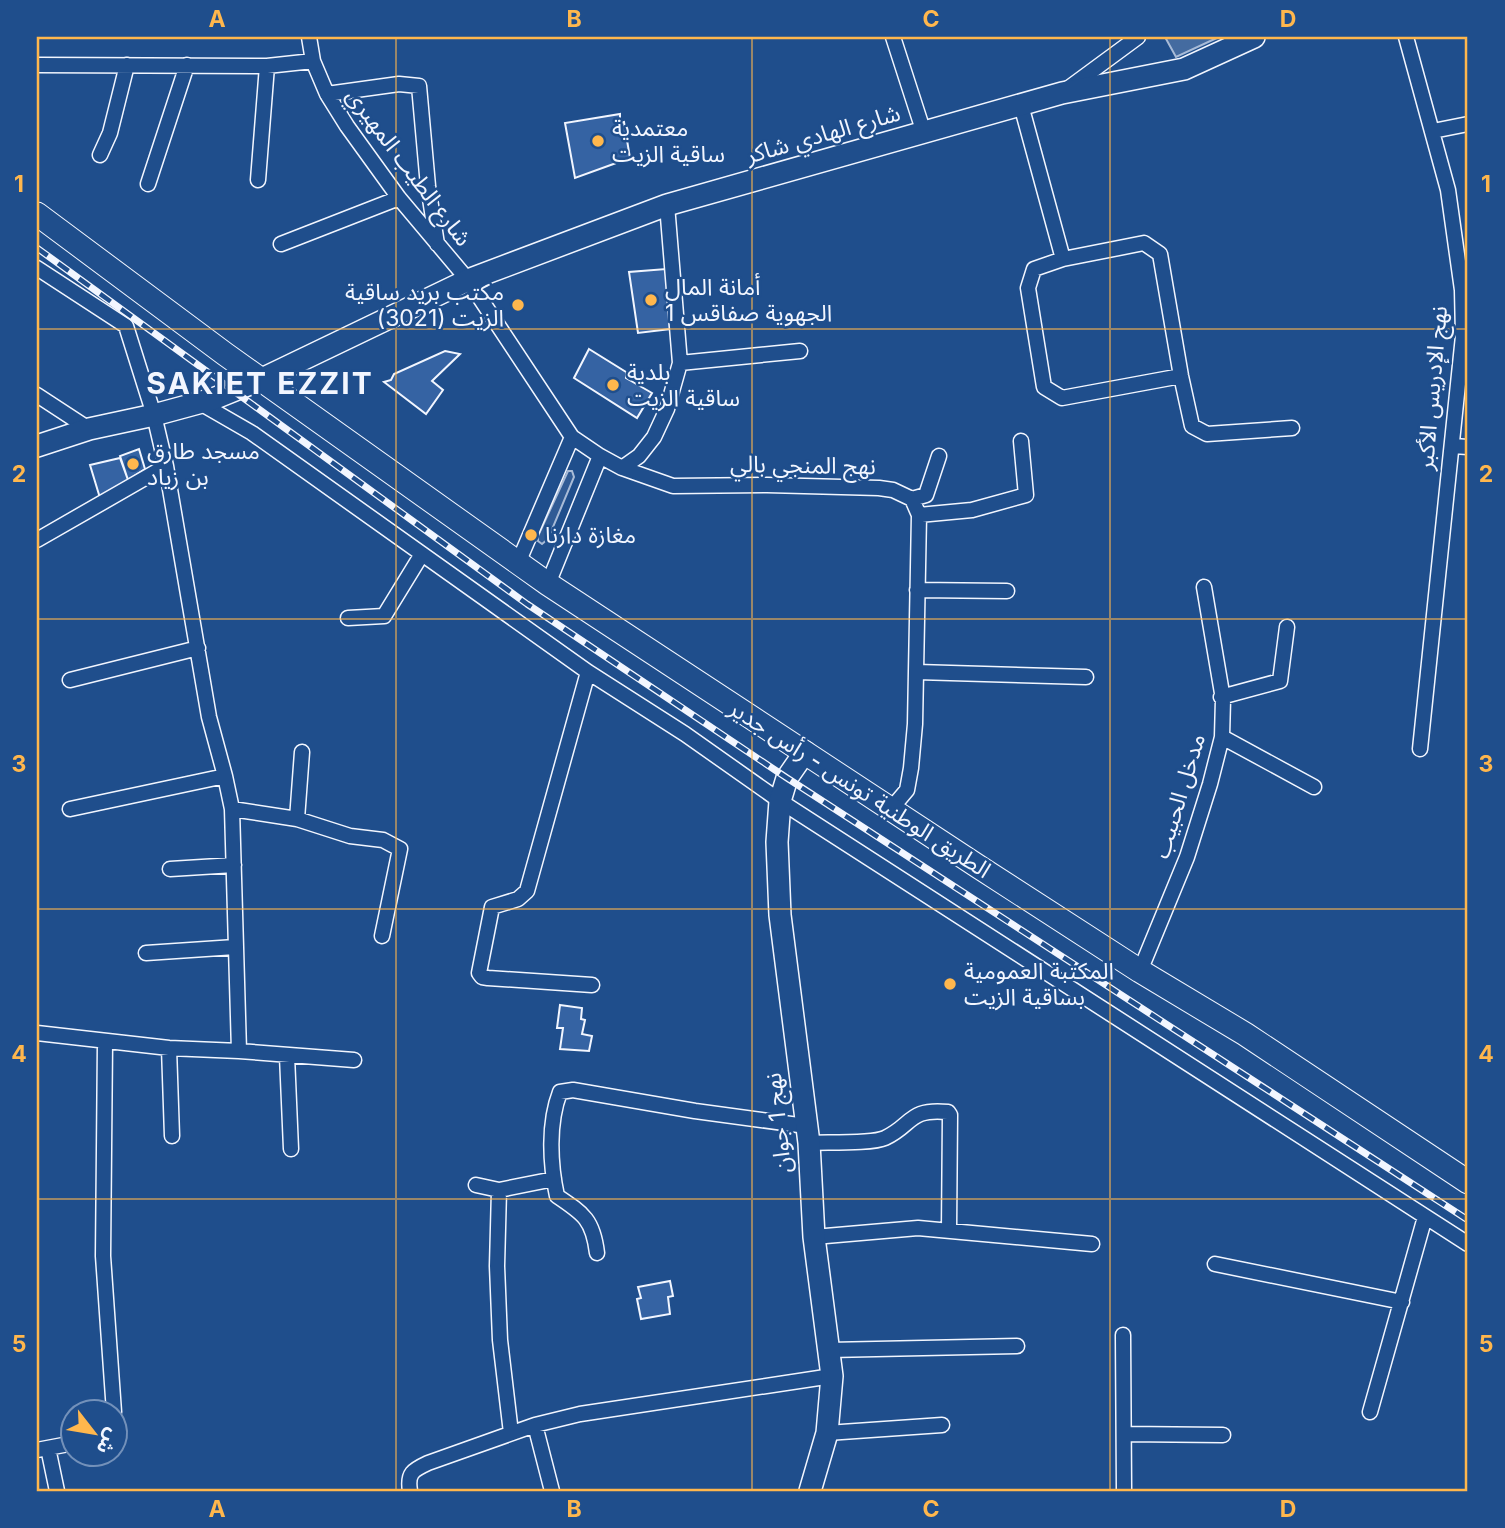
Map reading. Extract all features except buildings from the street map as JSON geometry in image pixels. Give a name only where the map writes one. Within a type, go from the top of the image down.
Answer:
[{"type":"main road","name":"شارع الهادي شاكر","points":[[37,446],[89,429],[200,403],[262,379],[468,281],[667,205],[1062,93],[1193,66],[1254,37]]},
{"type":"main road","name":"الطريق الوطنية تونس - رأس جدير","points":[[37,214],[159,306],[548,584],[1140,971],[1245,1034],[1468,1182]]},
{"type":"main road","name":"نهج 1 جوان","points":[[804,752],[788,778],[780,801],[777,842],[780,915],[807,1135],[814,1237],[832,1376],[827,1433],[810,1491]]},
{"type":"street","name":"شارع الطيب المهيري","points":[[309,37],[313,61],[327,94],[398,198],[468,281]]},
{"type":"street","points":[[892,37],[924,133]]},
{"type":"street","points":[[1062,93],[1138,37]]},
{"type":"street","name":"نهج الإدريس الأكبر","points":[[1406,37],[1448,190],[1466,336],[1461,446],[1446,488],[1420,749]]},
{"type":"street","points":[[37,65],[267,66],[313,61]]},
{"type":"street","points":[[100,155],[110,133],[127,65]]},
{"type":"street","points":[[148,184],[187,65]]},
{"type":"street","points":[[258,180],[267,66]]},
{"type":"street","points":[[327,94],[399,85],[419,86],[428,186],[437,246]]},
{"type":"street","points":[[1021,105],[1063,259]]},
{"type":"street","points":[[1433,131],[1468,124]]},
{"type":"street","points":[[281,244],[398,198]]},
{"type":"street","points":[[622,468],[639,456],[654,437],[667,409],[680,363],[667,205]]},
{"type":"street","points":[[1181,376],[1062,398],[1044,387],[1028,288],[1034,269],[1063,259],[1143,243],[1160,254],[1192,426],[1207,434],[1292,428]]},
{"type":"street","points":[[37,268],[126,326],[154,415],[166,466],[209,717],[232,809],[239,1051]]},
{"type":"street","name":"نهج المنجي بالي","points":[[468,281],[572,437],[622,468],[673,486],[879,488],[893,490],[912,499]]},
{"type":"street","points":[[680,363],[800,351]]},
{"type":"street","points":[[37,395],[89,429]]},
{"type":"street","points":[[200,403],[252,433],[589,672],[685,734],[780,801],[1468,1244]]},
{"type":"street","points":[[519,563],[572,437]]},
{"type":"street","points":[[919,515],[972,510],[1026,495],[1021,441]]},
{"type":"street","points":[[548,584],[600,456]]},
{"type":"street","points":[[891,809],[907,790],[915,724],[919,515],[912,499],[926,495],[939,456]]},
{"type":"street","points":[[37,540],[166,466]]},
{"type":"street","points":[[348,618],[384,616],[422,554]]},
{"type":"street","name":"مدخل الحبيب","points":[[1140,971],[1186,857],[1222,737],[1221,697],[1204,587]]},
{"type":"street","points":[[917,590],[1007,591]]},
{"type":"street","points":[[1221,697],[1280,681],[1287,627]]},
{"type":"street","points":[[70,680],[198,648]]},
{"type":"street","points":[[589,672],[527,891],[518,899],[492,907],[479,973],[488,978],[592,985]]},
{"type":"street","points":[[917,672],[1086,677]]},
{"type":"street","points":[[1222,737],[1314,787]]},
{"type":"street","points":[[297,819],[302,752]]},
{"type":"street","points":[[70,809],[225,776]]},
{"type":"street","points":[[232,809],[297,819],[350,836],[383,840],[400,849],[382,936]]},
{"type":"street","points":[[170,869],[234,865]]},
{"type":"street","points":[[146,953],[235,947]]},
{"type":"street","points":[[37,1033],[169,1048],[354,1060]]},
{"type":"street","points":[[104,1042],[103,1256],[113,1398]]},
{"type":"street","points":[[169,1048],[172,1136]]},
{"type":"street","points":[[287,1056],[291,1149]]},
{"type":"street","points":[[597,1253],[592,1227],[584,1214],[557,1196],[554,1179],[553,1114],[560,1093],[573,1090],[695,1111],[807,1135],[881,1140],[918,1114],[948,1112],[949,1230]]},
{"type":"street","points":[[476,1185],[499,1190],[554,1179]]},
{"type":"street","points":[[499,1190],[499,1328],[512,1433]]},
{"type":"street","points":[[1370,1412],[1425,1217]]},
{"type":"street","points":[[814,1237],[918,1228],[1092,1244]]},
{"type":"street","points":[[1215,1264],[1402,1302]]},
{"type":"street","points":[[1123,1335],[1124,1491]]},
{"type":"street","points":[[830,1350],[1017,1346]]},
{"type":"street","points":[[410,1491],[409,1477],[412,1471],[535,1425],[580,1414],[832,1376]]},
{"type":"street","points":[[827,1433],[942,1424]]},
{"type":"street","points":[[535,1425],[551,1491]]},
{"type":"street","points":[[1125,1434],[1223,1435]]},
{"type":"street","points":[[57,1491],[42,1449],[60,1446]]},
{"type":"shaded area","points":[[1165,37],[1219,37],[1176,57]]},
{"type":"shaded area","points":[[568,471],[572,471],[574,477],[548,539],[542,544],[538,541],[538,536]]},
{"type":"railway","points":[[37,248],[527,604],[787,778],[1468,1220]]},
{"type":"place","name":"معتمدية ساقية الزيت","points":[[598,141]]},
{"type":"place","name":"أمانة المال الجهوية صفاقس 1","points":[[651,300]]},
{"type":"place","name":"مكتب بريد ساقية الزيت (3021)","points":[[518,305]]},
{"type":"place","name":"بلدية ساقية الزيت","points":[[613,385]]},
{"type":"place","name":"مسجد طارق بن زياد","points":[[133,464]]},
{"type":"place","name":"مغازة دارنا","points":[[531,535]]},
{"type":"place","name":"المكتبة العمومية بساقية الزيت","points":[[950,984]]},
{"type":"district","name":"SAKIET EZZIT","points":[[260,383]]}]
